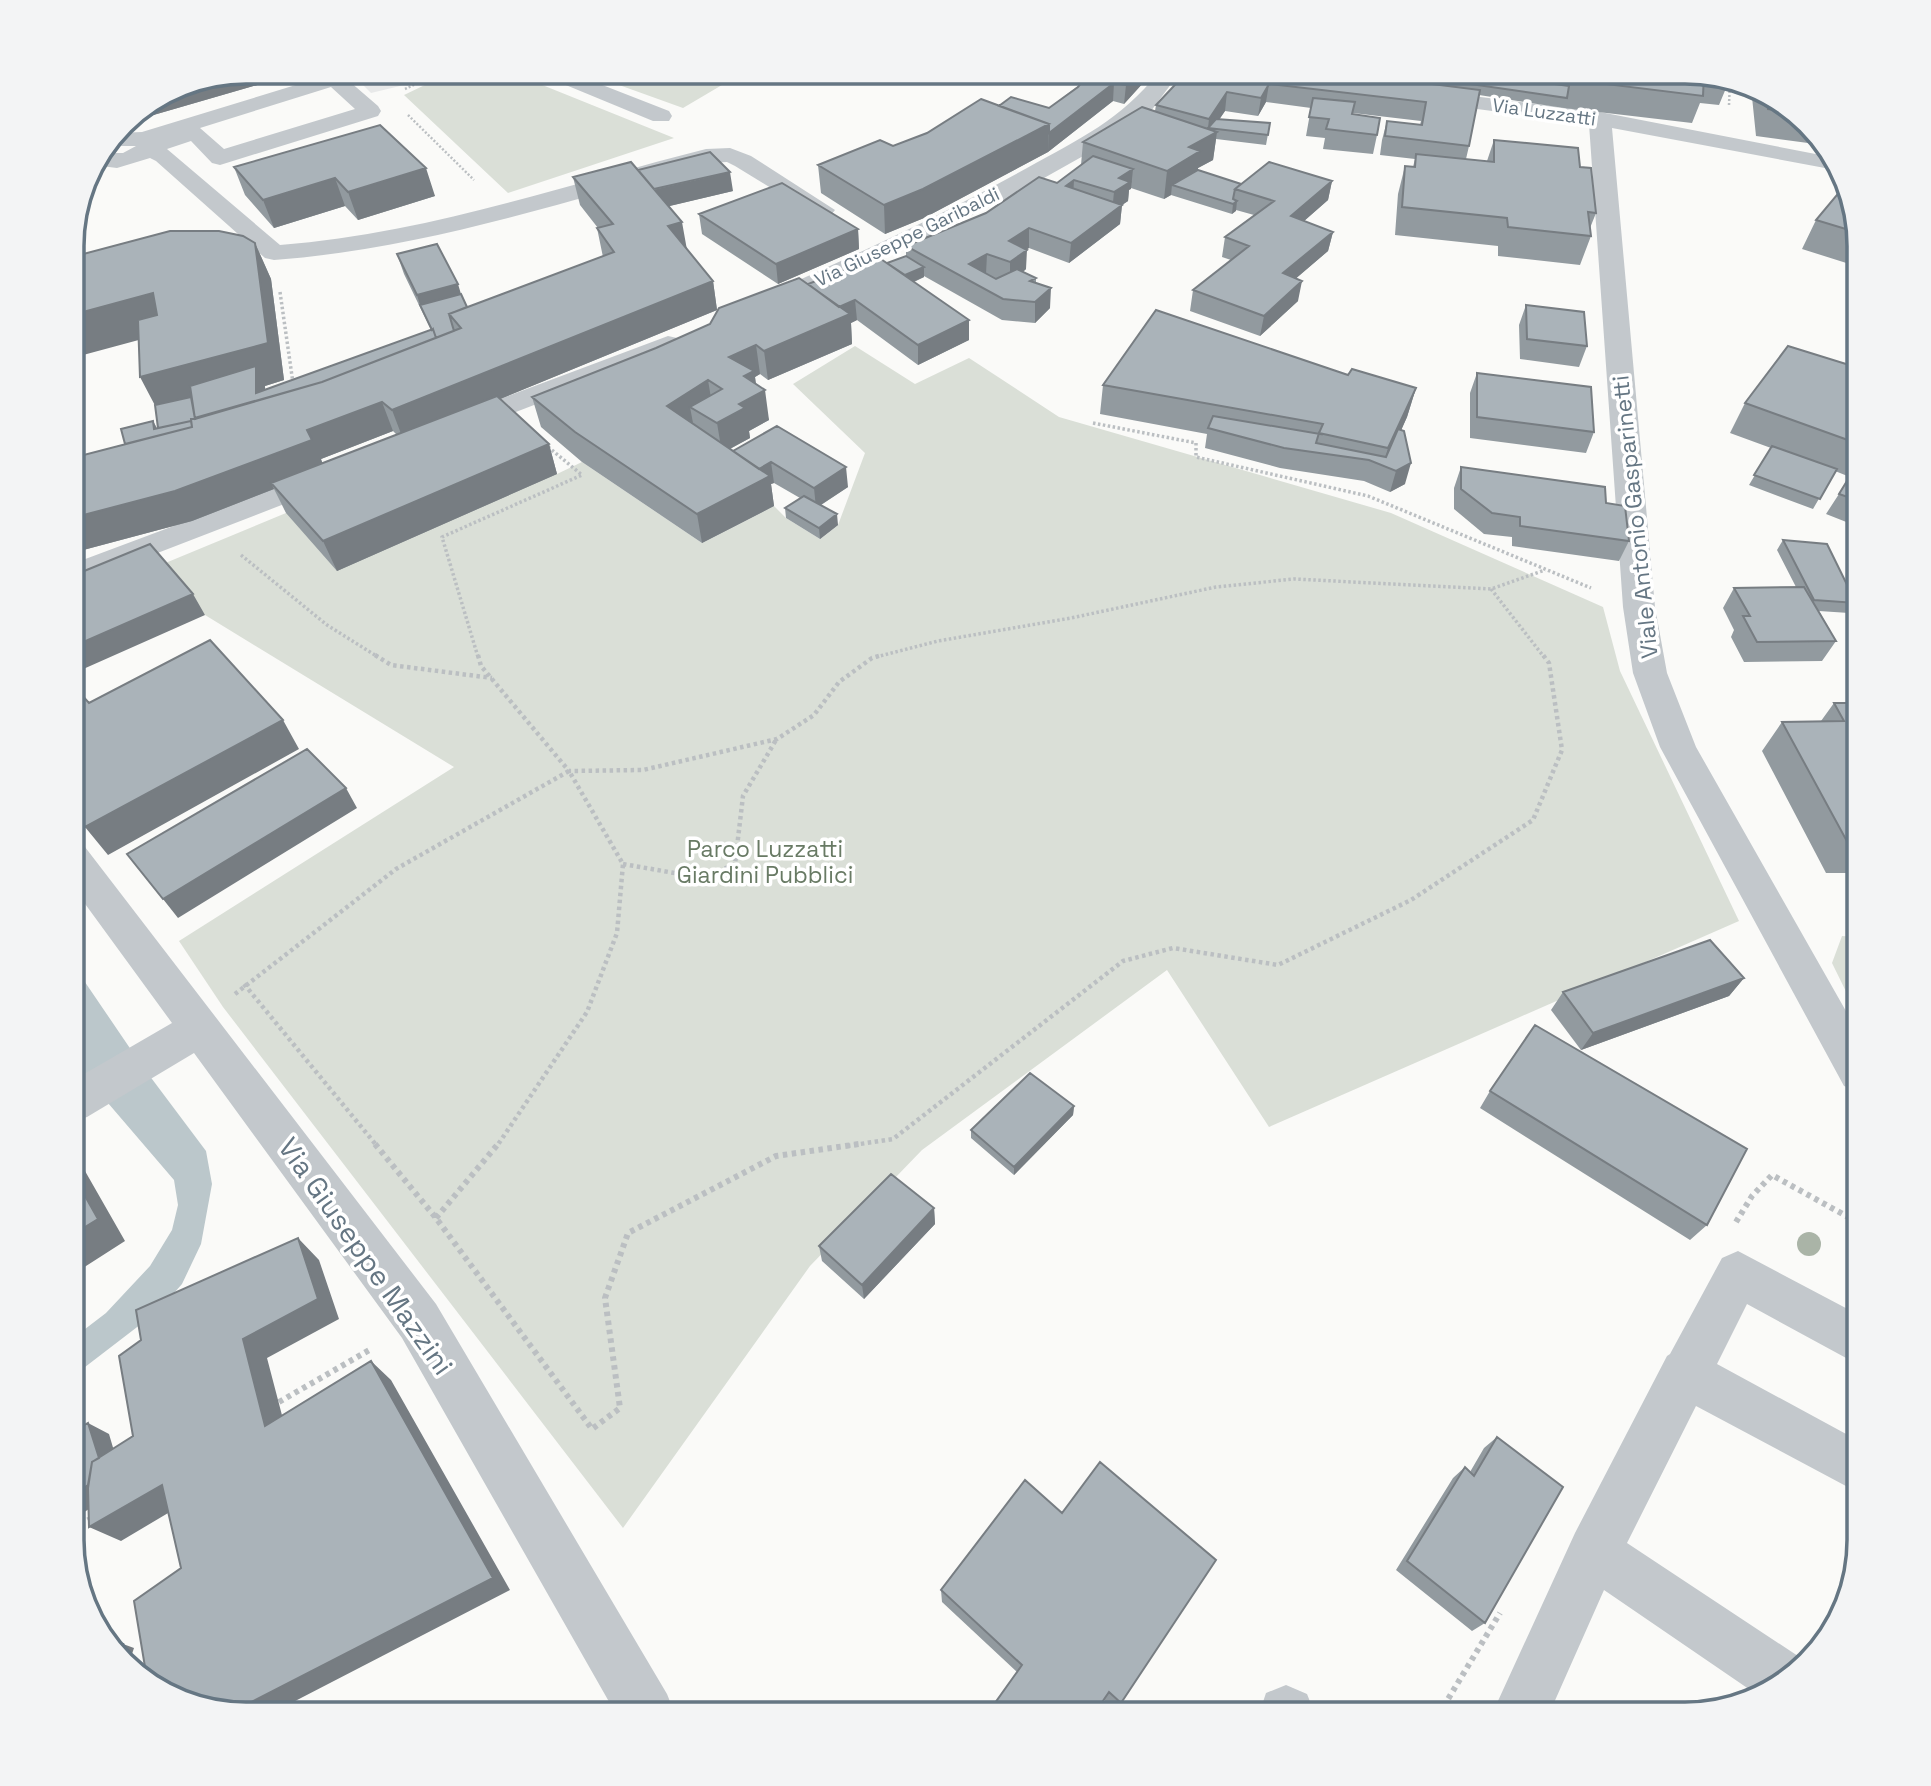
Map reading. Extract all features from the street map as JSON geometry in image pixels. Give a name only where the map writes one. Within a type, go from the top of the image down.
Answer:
[{"type":"street","points":[[114,152],[319,84]]},
{"type":"street","points":[[110,158],[130,145],[195,134],[220,158],[370,111],[340,84]]},
{"type":"street","points":[[581,84],[661,116]]},
{"type":"street","name":"Via Giuseppe Garibaldi","points":[[764,305],[876,243],[1004,191],[1109,132],[1143,106],[1160,84]]},
{"type":"street","name":"Via Luzzatti","points":[[1400,92],[1600,119],[1824,162]]},
{"type":"street","name":"Viale Antonio Gasparinetti","points":[[1600,119],[1639,607],[1650,673],[1678,747],[1847,1051]]},
{"type":"street","points":[[130,145],[176,166],[274,253],[335,250],[442,230],[694,159],[730,155],[843,222]]},
{"type":"street","points":[[216,234],[242,226]]},
{"type":"street","points":[[440,432],[688,336]]},
{"type":"street","points":[[84,571],[355,466]]},
{"type":"street","name":"Via Giuseppe Mazzini","points":[[84,873],[419,1321],[640,1702]]},
{"type":"street","points":[[84,1096],[159,1052],[196,1020]]},
{"type":"street","points":[[1525,1702],[1594,1552],[1738,1274],[1847,1334]]},
{"type":"street","points":[[1685,1373],[1847,1461]]},
{"type":"street","points":[[1594,1552],[1776,1674]]},
{"type":"path","points":[[397,91],[414,84]]},
{"type":"path","points":[[406,113],[508,213]]},
{"type":"path","points":[[274,253],[294,382],[284,386]]},
{"type":"path","points":[[436,1218],[511,1129],[587,1012],[617,933],[623,864],[569,771],[481,666],[442,537],[582,475],[500,408]]},
{"type":"path","points":[[1093,424],[1196,443],[1196,457],[1368,496],[1598,590]]},
{"type":"path","points":[[213,523],[222,539],[327,625],[391,665],[492,678]]},
{"type":"path","points":[[196,1020],[223,1007],[244,984],[396,869],[569,771],[643,770],[777,739],[814,715],[839,682],[872,659],[938,641],[1071,618],[1216,587],[1294,579],[1491,589],[1545,569]]},
{"type":"path","points":[[244,984],[436,1218],[593,1429],[620,1408],[605,1298],[628,1233],[776,1156],[893,1139],[1123,961],[1173,948],[1278,965],[1412,900],[1533,820],[1562,750],[1549,663],[1491,589]]},
{"type":"path","points":[[623,864],[703,878],[735,863],[743,796],[777,739]]},
{"type":"path","points":[[84,1523],[107,1509]]},
{"type":"shaded area","points":[[362,84],[404,84],[400,86],[371,93]]},
{"type":"shaded area","points":[[84,981],[140,1063],[206,1151],[212,1184],[201,1244],[182,1284],[158,1311],[84,1368],[84,1330],[106,1313],[150,1266],[172,1230],[178,1205],[174,1180],[84,1072]]},
{"type":"green space","points":[[427,84],[540,84],[674,138],[508,193],[404,95]]},
{"type":"green space","points":[[616,84],[724,84],[683,108]]},
{"type":"green space","name":"Parco Luzzatti Giardini Pubblici","points":[[855,346],[915,384],[969,358],[1059,417],[1391,513],[1603,607],[1620,671],[1739,921],[1269,1127],[1167,970],[922,1150],[810,1266],[623,1528],[223,1007],[179,941],[454,767],[205,615],[163,564],[286,513],[557,474],[582,462],[702,543],[774,506],[786,518],[820,539],[838,525],[865,453],[793,384]]},
{"type":"green space","points":[[1842,936],[1847,936],[1847,994],[1832,963]]},
{"type":"building","points":[[1080,84],[1113,84],[1049,133],[1049,124],[999,106],[1011,97],[1049,108]]},
{"type":"building","points":[[1176,84],[1269,84],[1261,98],[1227,92],[1209,119],[1156,105]]},
{"type":"building","points":[[1269,84],[1432,84],[1480,90],[1469,146],[1385,136],[1387,121],[1422,125],[1426,102]]},
{"type":"building","points":[[1470,84],[1569,86],[1567,98]]},
{"type":"building","points":[[1606,84],[1704,85],[1703,96]]},
{"type":"building","points":[[1313,98],[1355,102],[1352,114],[1380,118],[1377,135],[1326,129],[1329,119],[1309,117]]},
{"type":"building","points":[[981,99],[1049,124],[923,189],[884,205],[818,165],[880,140],[893,146],[927,133]]},
{"type":"building","points":[[1142,107],[1217,132],[1189,147],[1200,151],[1167,171],[1083,142]]},
{"type":"building","points":[[1216,119],[1270,123],[1268,135],[1208,128]]},
{"type":"building","points":[[380,125],[426,168],[348,192],[335,178],[263,200],[234,167]]},
{"type":"building","points":[[1494,140],[1578,148],[1580,167],[1591,168],[1596,213],[1588,212],[1591,236],[1508,227],[1507,218],[1402,207],[1405,166],[1415,167],[1416,154],[1494,162]]},
{"type":"building","points":[[710,152],[730,172],[654,189],[638,170]]},
{"type":"building","points":[[1093,156],[1133,169],[1119,178],[1130,182],[1114,192],[1074,180],[1066,186],[1122,205],[1071,243],[1029,228],[1009,241],[1027,250],[1010,262],[987,254],[969,264],[996,279],[1017,269],[1036,278],[1030,281],[1051,288],[1035,302],[1003,299],[906,246],[986,213],[1039,177],[1057,183]]},
{"type":"building","points":[[631,162],[682,222],[668,226],[713,281],[392,410],[382,402],[307,430],[312,440],[175,491],[84,515],[84,455],[192,427],[191,419],[322,382],[461,328],[449,314],[614,252],[597,228],[613,224],[573,177]]},
{"type":"building","points":[[1269,162],[1332,181],[1291,216],[1333,232],[1283,273],[1302,281],[1264,316],[1193,290],[1249,246],[1225,237],[1274,201],[1235,189]]},
{"type":"building","points":[[1198,170],[1241,184],[1235,189],[1233,199],[1237,201],[1233,204],[1172,185]]},
{"type":"building","points":[[782,183],[858,229],[776,264],[699,214]]},
{"type":"building","points":[[1838,194],[1846,229],[1816,220]]},
{"type":"building","points":[[170,231],[219,231],[243,236],[255,243],[268,343],[140,377],[138,320],[157,315],[153,293],[84,312],[84,254]]},
{"type":"building","points":[[437,244],[458,284],[417,295],[397,254]]},
{"type":"building","points":[[906,256],[924,267],[905,275],[887,263]]},
{"type":"building","points":[[878,257],[969,320],[918,345],[855,300],[839,307],[808,284]]},
{"type":"building","points":[[799,278],[850,314],[764,351],[756,345],[729,357],[754,371],[744,376],[765,390],[739,404],[745,408],[717,423],[690,407],[722,389],[708,380],[667,406],[770,476],[697,514],[575,432],[532,397],[710,324],[719,308]]},
{"type":"building","points":[[461,294],[467,307],[449,314],[454,331],[436,338],[420,305]]},
{"type":"building","points":[[1526,305],[1584,312],[1587,346],[1527,339]]},
{"type":"building","points":[[1156,310],[1348,375],[1352,369],[1416,388],[1388,448],[1319,433],[1323,424],[1103,385]]},
{"type":"building","points":[[433,329],[436,338],[322,382],[195,419],[190,386],[256,366],[256,393]]},
{"type":"building","points":[[1788,346],[1847,364],[1847,440],[1745,403]]},
{"type":"building","points":[[1477,373],[1591,387],[1594,432],[1477,417]]},
{"type":"building","points":[[497,396],[549,444],[323,541],[271,483]]},
{"type":"building","points":[[191,397],[195,419],[158,428],[155,405]]},
{"type":"building","points":[[1213,416],[1319,434],[1316,443],[1386,457],[1398,429],[1404,431],[1411,463],[1396,471],[1369,460],[1284,448],[1208,428]]},
{"type":"building","points":[[153,421],[154,429],[191,421],[192,427],[125,444],[121,429]]},
{"type":"building","points":[[777,426],[846,467],[814,488],[771,462],[759,469],[733,451]]},
{"type":"building","points":[[1772,446],[1837,469],[1820,499],[1754,475]]},
{"type":"building","points":[[1461,467],[1605,487],[1606,503],[1625,506],[1629,541],[1520,526],[1520,517],[1492,513],[1461,489]]},
{"type":"building","points":[[1847,481],[1847,497],[1839,494]]},
{"type":"building","points":[[804,496],[837,514],[819,528],[785,508]]},
{"type":"building","points":[[1783,540],[1827,544],[1847,585],[1847,602],[1814,600]]},
{"type":"building","points":[[150,544],[193,594],[84,642],[84,571]]},
{"type":"building","points":[[1804,587],[1836,641],[1757,642],[1743,616],[1750,616],[1734,588]]},
{"type":"building","points":[[210,640],[283,720],[85,827],[84,697],[89,703]]},
{"type":"building","points":[[1834,703],[1847,703],[1847,841],[1782,722],[1844,721]]},
{"type":"building","points":[[307,749],[346,788],[163,899],[127,854]]},
{"type":"building","points":[[1710,940],[1744,978],[1593,1033],[1563,992]]},
{"type":"building","points":[[1535,1025],[1747,1149],[1707,1225],[1490,1091]]},
{"type":"building","points":[[1030,1073],[1074,1106],[1014,1167],[971,1130]]},
{"type":"building","points":[[891,1174],[934,1208],[862,1285],[819,1246]]},
{"type":"building","points":[[84,1194],[98,1219],[84,1228]]},
{"type":"building","points":[[298,1238],[318,1299],[243,1339],[265,1426],[371,1361],[493,1578],[251,1702],[214,1699],[184,1690],[156,1675],[145,1667],[134,1601],[181,1568],[162,1485],[89,1527],[88,1488],[92,1462],[133,1436],[119,1356],[141,1340],[136,1310]]},
{"type":"building","points":[[88,1423],[99,1458],[92,1462],[88,1485],[84,1488],[84,1425]]},
{"type":"building","points":[[1497,1437],[1563,1487],[1485,1623],[1407,1561],[1465,1467],[1474,1476]]},
{"type":"building","points":[[1100,1462],[1216,1560],[1122,1702],[1109,1692],[1102,1702],[996,1702],[1022,1665],[941,1590],[1025,1480],[1062,1513]]}]
